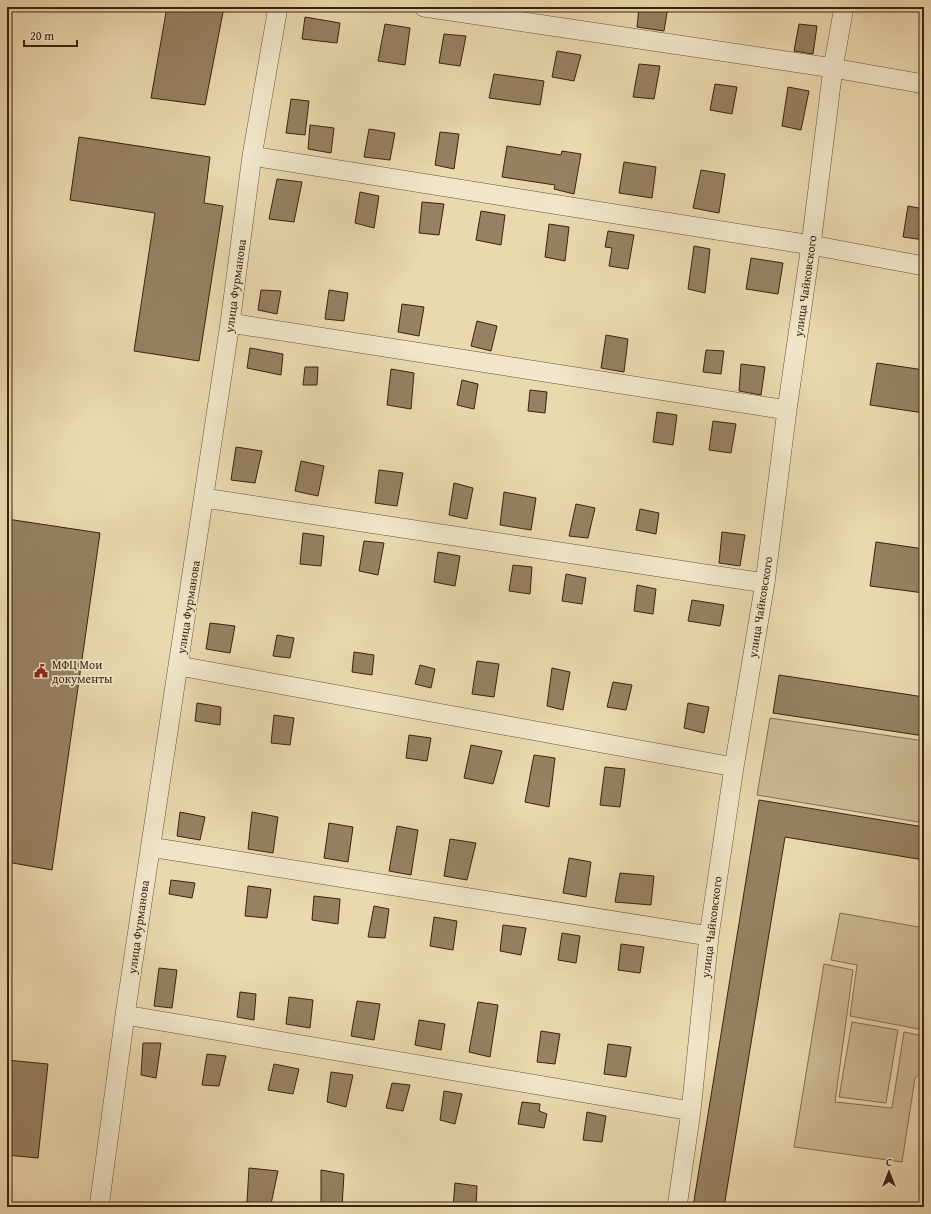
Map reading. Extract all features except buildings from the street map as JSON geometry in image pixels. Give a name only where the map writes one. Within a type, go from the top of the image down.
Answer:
[{"type":"street","name":"улица Фурманова","points":[[99,1207],[125,1015],[230,323],[252,156],[278,7]]},
{"type":"street","points":[[424,7],[833,68],[924,84]]},
{"type":"street","name":"улица Чайковского","points":[[677,1207],[691,1111],[709,936],[734,767],[765,583],[787,410],[811,245],[833,68],[844,7]]},
{"type":"street","points":[[252,156],[811,245],[924,266]]},
{"type":"street","points":[[230,323],[787,410]]},
{"type":"street","points":[[204,498],[765,583]]},
{"type":"street","points":[[179,666],[734,767]]},
{"type":"street","points":[[150,847],[709,936]]},
{"type":"street","points":[[125,1015],[691,1111]]},
{"type":"shaded area","points":[[770,718],[924,741],[924,823],[757,795]]},
{"type":"shaded area","points":[[840,913],[924,928],[924,1030],[850,1016],[857,965],[831,960]]},
{"type":"shaded area","points":[[824,964],[853,970],[835,1102],[892,1108],[904,1032],[924,1036],[924,1070],[915,1078],[902,1162],[794,1147]]},
{"type":"shaded area","points":[[852,1022],[898,1030],[886,1103],[839,1097]]},
{"type":"place","name":"МФЦ Мои документы","points":[[41,671]]}]
